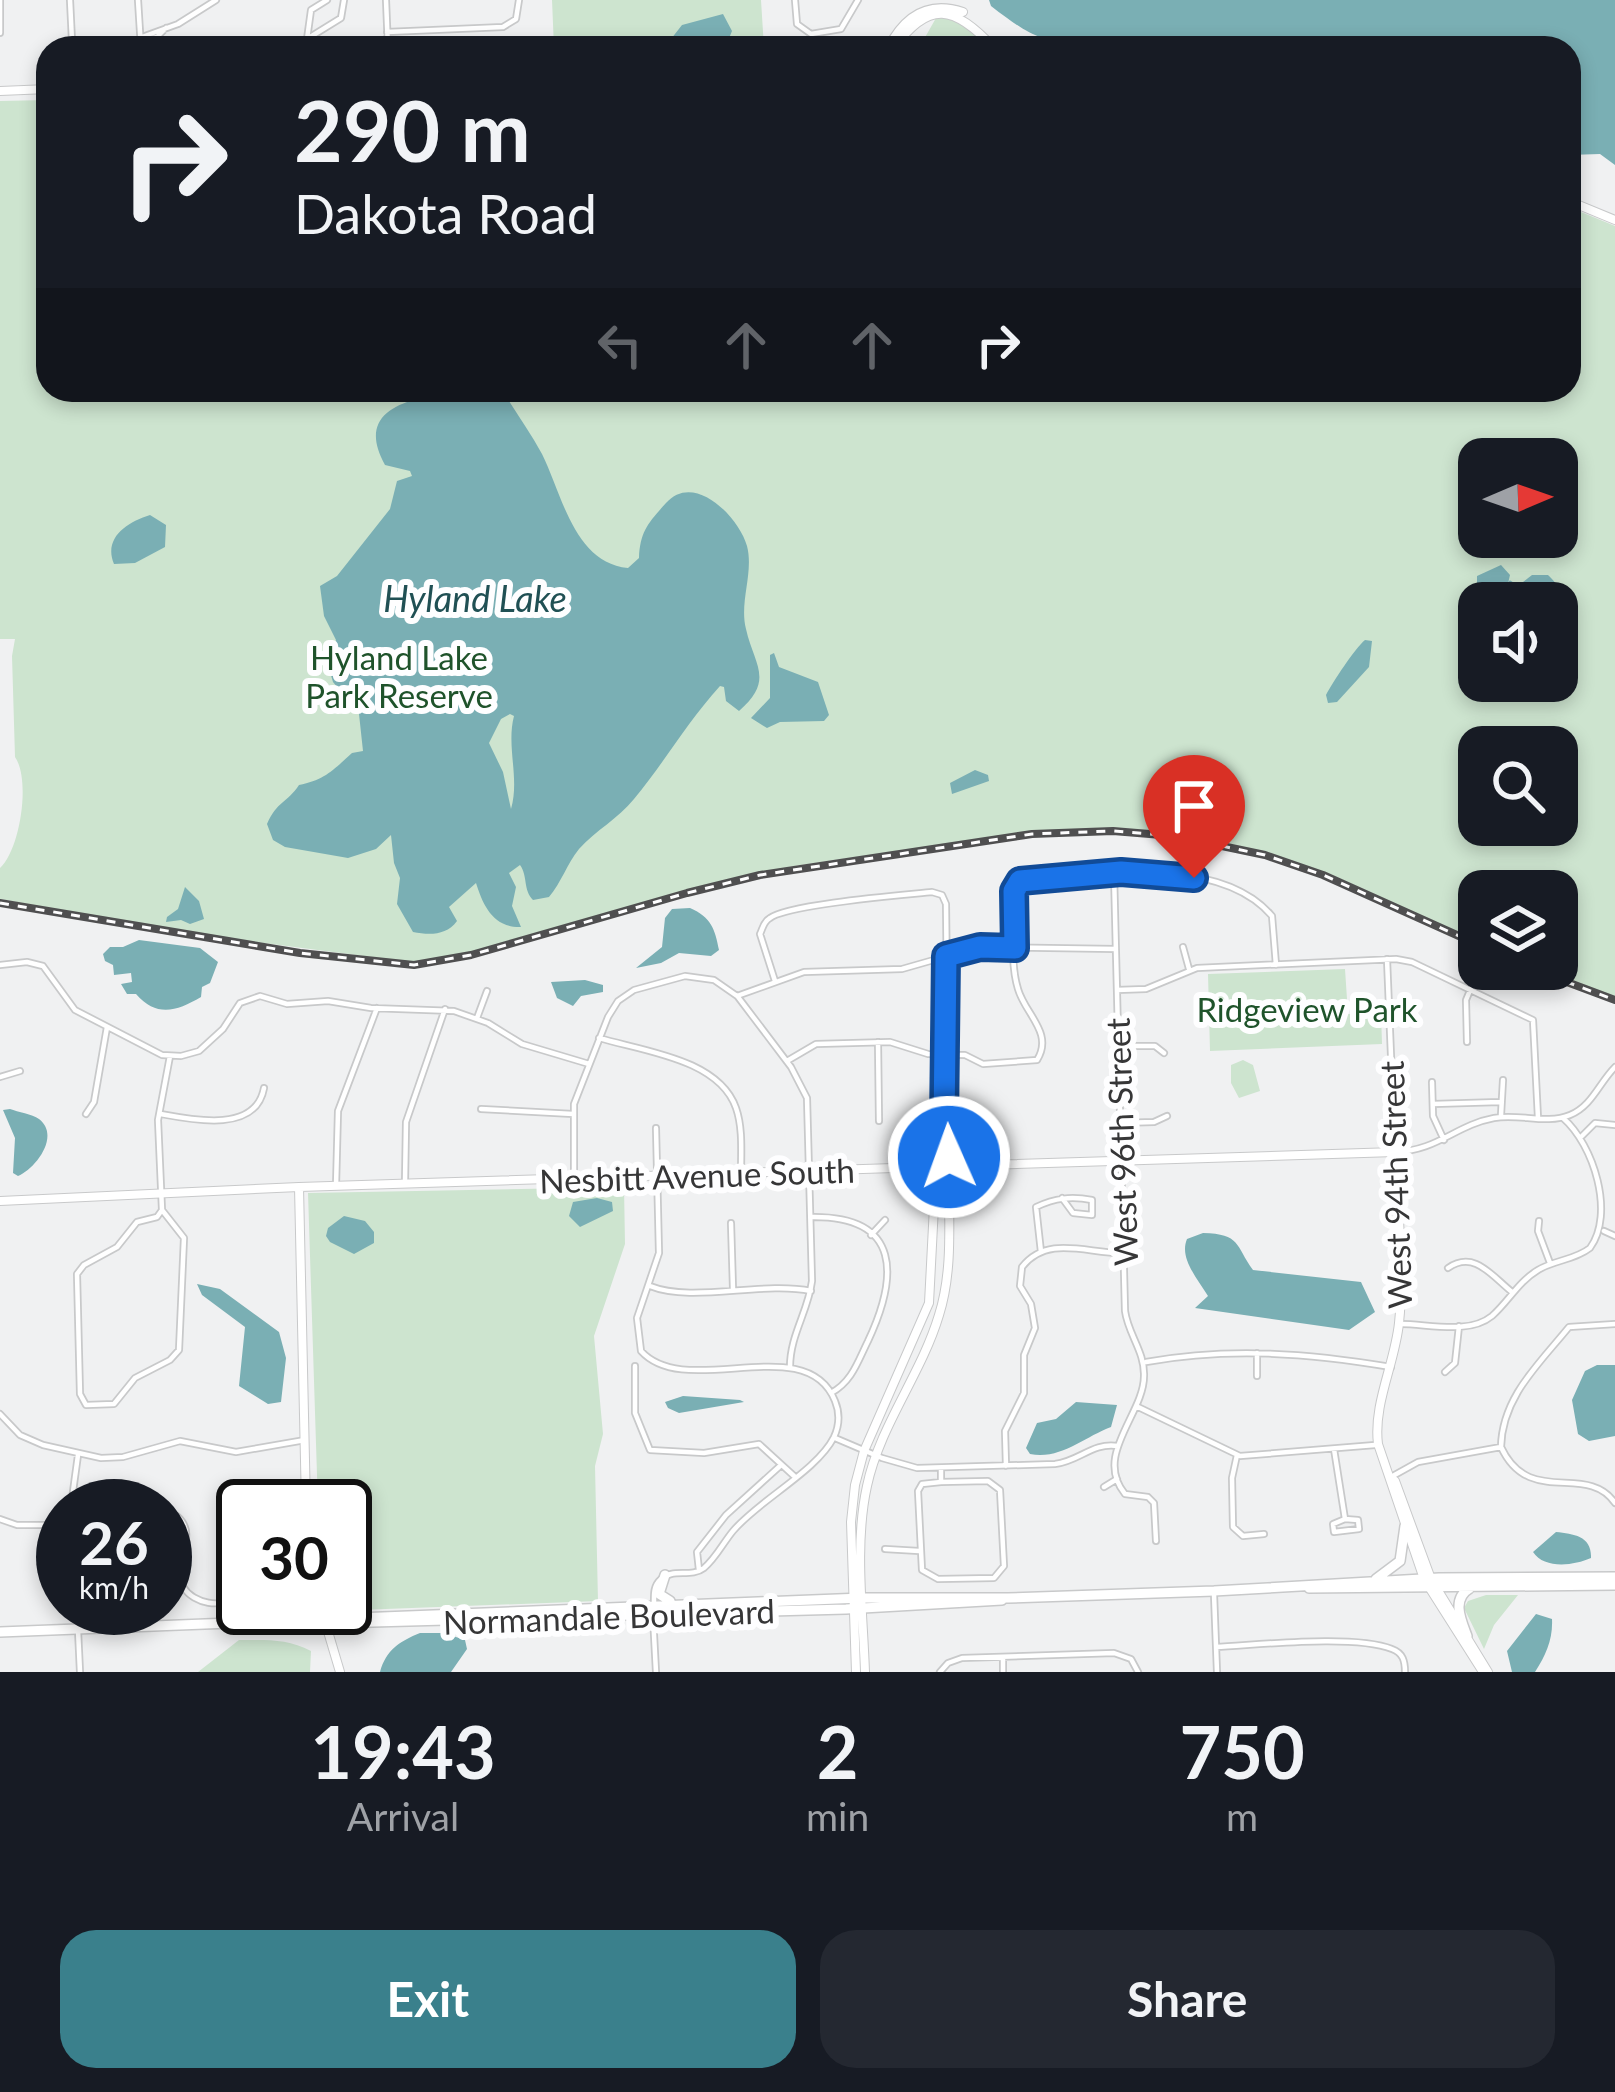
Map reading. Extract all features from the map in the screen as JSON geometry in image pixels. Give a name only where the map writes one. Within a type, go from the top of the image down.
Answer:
[{"type":"main road","points":[[1365,1582],[1387,1574],[1400,1561],[1407,1525]]},
{"type":"main road","points":[[665,1575],[659,1586],[662,1599],[687,1605]]},
{"type":"main road","name":"Normandale Boulevard","points":[[654,1611],[687,1605],[994,1603],[1007,1598],[1307,1587],[1615,1581]]},
{"type":"main road","name":"Normandale Boulevard","points":[[1307,1587],[1365,1582],[1472,1587],[1615,1581]]},
{"type":"main road","points":[[1467,1636],[1459,1608],[1463,1593],[1472,1587]]},
{"type":"main road","name":"Normandale Boulevard","points":[[372,1616],[858,1604]]},
{"type":"main road","name":"Normandale Boulevard","points":[[0,1632],[36,1631]]},
{"type":"street","points":[[0,0],[1,29]]},
{"type":"street","points":[[70,0],[72,36]]},
{"type":"street","points":[[138,0],[140,36]]},
{"type":"street","points":[[147,36],[216,0]]},
{"type":"street","points":[[307,36],[311,10],[327,0]]},
{"type":"street","points":[[310,36],[341,18],[344,0]]},
{"type":"street","points":[[386,0],[387,36]]},
{"type":"street","points":[[387,32],[502,27],[516,19],[519,0]]},
{"type":"street","points":[[795,0],[797,24],[811,34],[841,29],[858,0]]},
{"type":"street","points":[[895,36],[912,0]]},
{"type":"street","points":[[898,29],[927,4],[947,3],[970,19],[983,36]]},
{"type":"street","points":[[927,4],[957,13],[983,36]]},
{"type":"street","points":[[900,36],[927,4]]},
{"type":"street","points":[[0,91],[36,90]]},
{"type":"street","points":[[1581,206],[1615,220]]},
{"type":"street","points":[[787,1061],[816,1044],[878,1042],[898,1042],[928,1054],[965,1055],[982,1064],[1028,1063],[1040,1057],[1039,1025],[1018,991],[1014,891],[1024,880],[1114,872],[1194,878],[1251,898],[1272,916],[1276,964]]},
{"type":"street","name":"West 96th Street","points":[[1114,872],[1127,1320],[1143,1362],[1144,1383],[1118,1446]]},
{"type":"street","points":[[775,981],[760,934],[775,915],[844,902],[932,892],[942,895],[946,904],[948,1054],[929,1303],[860,1468],[851,1522],[860,1672]]},
{"type":"street","points":[[737,996],[804,972],[902,969],[980,947],[1116,949]]},
{"type":"street","points":[[1184,947],[1189,969]]},
{"type":"street","points":[[1117,990],[1146,989],[1189,969],[1387,959],[1412,962],[1458,982]]},
{"type":"street","name":"West 94th Street","points":[[1387,959],[1399,1324],[1377,1424],[1378,1445],[1430,1583]]},
{"type":"street","points":[[0,965],[47,964],[69,1005],[152,1052],[170,1056],[190,1054],[207,1045],[245,995],[287,1004],[328,1001],[376,1008],[446,1009],[477,1018],[522,1044],[589,1064]]},
{"type":"street","points":[[574,1178],[573,1114],[599,1038],[618,1001],[643,987],[694,975],[714,980],[737,996],[787,1061],[803,1087],[809,1109],[811,1291],[794,1333],[790,1367]]},
{"type":"street","points":[[1467,1042],[1470,990]]},
{"type":"street","points":[[1476,990],[1533,1020],[1538,1118]]},
{"type":"street","points":[[477,1018],[487,991]]},
{"type":"street","points":[[336,1186],[338,1111],[376,1008]]},
{"type":"street","points":[[405,1184],[406,1123],[446,1009]]},
{"type":"street","points":[[86,1114],[94,1102],[107,1027]]},
{"type":"street","points":[[599,1038],[694,1067],[724,1087],[738,1114],[741,1173]]},
{"type":"street","points":[[878,1042],[880,1121]]},
{"type":"street","points":[[1118,1046],[1155,1046],[1164,1053]]},
{"type":"street","points":[[162,1210],[137,1222],[117,1247],[77,1274],[80,1394],[86,1405],[114,1404],[135,1378],[170,1360],[181,1344],[184,1238],[162,1210],[159,1114],[170,1056]]},
{"type":"street","points":[[1395,1152],[1425,1149],[1477,1122],[1501,1116],[1563,1118],[1577,1112],[1615,1066]]},
{"type":"street","points":[[0,1077],[20,1071]]},
{"type":"street","points":[[1501,1116],[1502,1080]]},
{"type":"street","points":[[1432,1082],[1435,1123],[1444,1140]]},
{"type":"street","points":[[159,1114],[201,1121],[243,1115],[258,1105],[264,1088]]},
{"type":"street","points":[[1433,1104],[1500,1102]]},
{"type":"street","points":[[482,1108],[573,1114]]},
{"type":"street","points":[[1120,1123],[1154,1122],[1167,1116]]},
{"type":"street","points":[[1399,1324],[1459,1326],[1484,1321],[1550,1263],[1581,1254],[1604,1231],[1608,1211],[1594,1151],[1563,1118]]},
{"type":"street","points":[[1582,1136],[1595,1123],[1615,1125]]},
{"type":"street","points":[[858,1604],[862,1523],[875,1455],[940,1311],[946,1280],[949,1167],[944,1124]]},
{"type":"street","points":[[656,1128],[659,1253],[639,1306],[638,1346],[650,1360],[704,1369],[790,1367],[811,1373],[831,1393],[838,1413],[834,1437],[819,1458],[740,1524],[699,1571],[665,1575],[655,1586],[656,1672]]},
{"type":"street","name":"Nesbitt Avenue South","points":[[0,1201],[1395,1152]]},
{"type":"street","points":[[904,1168],[927,1183],[935,1199]]},
{"type":"street","points":[[299,1187],[306,1479]]},
{"type":"street","points":[[1041,1252],[1036,1207],[1062,1198],[1092,1200],[1092,1215],[1073,1213],[1062,1198]]},
{"type":"street","points":[[812,1217],[842,1219],[871,1234],[886,1258],[888,1291],[850,1378],[831,1393]]},
{"type":"street","points":[[871,1234],[885,1220]]},
{"type":"street","points":[[1539,1221],[1550,1263]]},
{"type":"street","points":[[731,1222],[733,1289]]},
{"type":"street","points":[[1604,1231],[1615,1236]]},
{"type":"street","points":[[1006,1466],[1005,1431],[1024,1394],[1024,1355],[1035,1328],[1034,1312],[1020,1286],[1028,1259],[1069,1246],[1124,1253]]},
{"type":"street","points":[[1448,1268],[1460,1260],[1471,1260],[1512,1292]]},
{"type":"street","points":[[648,1286],[670,1291],[811,1291]]},
{"type":"street","points":[[1615,1324],[1569,1327],[1512,1397],[1501,1447],[1507,1461],[1530,1479],[1595,1486],[1615,1502]]},
{"type":"street","points":[[1445,1372],[1455,1363],[1459,1326]]},
{"type":"street","points":[[1257,1353],[1257,1376]]},
{"type":"street","points":[[1143,1362],[1257,1353],[1317,1354],[1390,1366]]},
{"type":"street","points":[[635,1366],[635,1413],[650,1450],[704,1453],[759,1444],[794,1476]]},
{"type":"street","points":[[1136,1406],[1237,1455],[1263,1457],[1378,1445]]},
{"type":"street","points":[[0,1414],[20,1435],[56,1450],[112,1458],[180,1441],[247,1451],[305,1440]]},
{"type":"street","points":[[834,1437],[908,1467],[1064,1463],[1098,1444],[1118,1446],[1117,1479],[1126,1494],[1148,1497],[1154,1503],[1156,1541]]},
{"type":"street","points":[[849,1444],[860,1468]]},
{"type":"street","points":[[1390,1478],[1418,1462],[1501,1447]]},
{"type":"street","points":[[1334,1449],[1345,1519]]},
{"type":"street","points":[[74,1479],[78,1455]]},
{"type":"street","points":[[1237,1455],[1232,1478],[1233,1527],[1243,1536],[1264,1534]]},
{"type":"street","points":[[699,1571],[697,1552],[728,1514],[780,1466]]},
{"type":"street","points":[[941,1468],[941,1482]]},
{"type":"street","points":[[1104,1487],[1117,1479]]},
{"type":"street","points":[[988,1481],[1000,1490],[1002,1572],[994,1578],[929,1577],[922,1570],[919,1487],[941,1482],[988,1481]]},
{"type":"street","points":[[728,1514],[740,1524]]},
{"type":"street","points":[[0,1519],[36,1525]]},
{"type":"street","points":[[885,1549],[919,1551]]},
{"type":"street","points":[[1430,1583],[1467,1636],[1485,1672]]},
{"type":"street","points":[[1430,1583],[1485,1672]]},
{"type":"street","points":[[1214,1591],[1216,1672]]},
{"type":"street","points":[[79,1635],[80,1672]]},
{"type":"street","points":[[329,1635],[340,1672]]},
{"type":"street","points":[[1216,1647],[1360,1644],[1394,1649],[1403,1657],[1405,1672]]},
{"type":"street","points":[[940,1672],[955,1660],[1099,1654],[1126,1656],[1138,1672]]},
{"type":"street","points":[[1003,1657],[1003,1672]]},
{"type":"green space","points":[[552,0],[761,0],[763,36],[554,36]]},
{"type":"green space","points":[[950,14],[977,36],[926,36],[936,18]]},
{"type":"green space","name":"Hyland Lake Park Reserve","points":[[36,100],[36,402],[1581,402],[1581,212],[1615,226],[1615,997],[1578,983],[1578,870],[1458,870],[1458,932],[1284,858],[1184,834],[1121,828],[1009,835],[794,866],[718,882],[464,954],[410,962],[203,935],[0,899],[0,868],[18,831],[23,797],[15,757],[15,639],[0,639],[0,101]]},
{"type":"green space","name":"Ridgeview Park","points":[[1345,969],[1348,1014],[1381,1013],[1382,1044],[1210,1051],[1208,974]]},
{"type":"green space","points":[[1243,1060],[1253,1065],[1260,1091],[1239,1098],[1231,1083],[1231,1065]]},
{"type":"green space","points":[[624,1187],[625,1244],[594,1336],[603,1434],[595,1466],[598,1601],[372,1610],[372,1479],[317,1479],[308,1193]]},
{"type":"green space","points":[[1486,1595],[1518,1595],[1494,1625],[1484,1649],[1464,1608],[1468,1601]]},
{"type":"green space","points":[[239,1640],[276,1641],[311,1651],[310,1672],[198,1672]]},
{"type":"water","points":[[989,0],[1615,0],[1615,165],[1600,154],[1581,155],[1581,36],[1037,36]]},
{"type":"water","points":[[723,14],[732,31],[730,36],[673,36],[682,25]]},
{"type":"water","name":"Hyland Lake","points":[[510,402],[542,454],[572,524],[595,554],[610,563],[628,568],[639,558],[644,534],[655,516],[677,494],[689,492],[725,511],[747,546],[744,619],[759,672],[756,690],[739,711],[726,701],[720,686],[634,799],[579,849],[549,897],[533,900],[520,865],[509,873],[516,887],[512,906],[521,927],[496,919],[476,883],[449,907],[457,921],[453,926],[437,933],[413,932],[397,904],[400,878],[391,835],[376,849],[348,858],[285,847],[273,840],[267,824],[299,785],[322,777],[352,753],[363,751],[359,714],[330,672],[336,640],[324,616],[320,586],[337,576],[390,509],[397,481],[412,476],[410,471],[385,465],[376,441],[379,422],[404,403]],"holes":[[[510,714],[514,716],[514,786],[511,809],[503,772],[489,743],[501,719]]]},
{"type":"water","points":[[150,515],[166,525],[165,547],[135,563],[114,564],[112,546],[119,532]]},
{"type":"water","points":[[1501,565],[1510,575],[1508,582],[1477,582],[1477,576]]},
{"type":"water","points":[[1532,575],[1548,575],[1554,582],[1523,582]]},
{"type":"water","points":[[1365,640],[1372,641],[1369,667],[1337,702],[1328,703],[1329,689]]},
{"type":"water","points":[[774,653],[779,667],[818,682],[829,715],[824,721],[780,722],[767,728],[751,718],[770,698],[770,655]]},
{"type":"water","points":[[975,770],[988,775],[989,781],[952,794],[950,783]]},
{"type":"water","points":[[185,887],[199,901],[204,919],[190,924],[166,922],[178,909]]},
{"type":"water","points":[[690,908],[711,924],[719,950],[711,956],[679,953],[636,968],[662,947],[665,918],[672,909]]},
{"type":"water","points":[[139,940],[200,948],[218,962],[201,997],[167,1010],[127,994],[121,984],[132,982],[131,973],[114,975],[113,965],[103,954],[110,947]]},
{"type":"water","points":[[585,980],[603,985],[603,992],[581,996],[573,1006],[557,998],[551,982]]},
{"type":"water","points":[[3,1110],[39,1119],[47,1134],[38,1159],[18,1176],[13,1173],[15,1138]]},
{"type":"water","points":[[597,1198],[612,1202],[613,1211],[580,1227],[569,1216],[573,1202]]},
{"type":"water","points":[[344,1216],[365,1221],[374,1232],[374,1243],[354,1254],[330,1242],[328,1228]]},
{"type":"water","points":[[1203,1233],[1231,1239],[1253,1270],[1361,1282],[1375,1312],[1349,1330],[1195,1308],[1208,1296],[1190,1268],[1185,1246],[1187,1239]]},
{"type":"water","points":[[197,1284],[220,1289],[279,1332],[286,1358],[281,1402],[268,1404],[239,1386],[245,1327],[202,1295]]},
{"type":"water","points":[[1615,1365],[1615,1436],[1589,1441],[1578,1434],[1572,1400],[1585,1371]]},
{"type":"water","points":[[683,1396],[744,1402],[679,1413],[668,1408],[665,1402]]},
{"type":"water","points":[[1076,1402],[1117,1405],[1111,1427],[1062,1451],[1030,1454],[1026,1448],[1037,1423],[1056,1419]]},
{"type":"water","points":[[1556,1532],[1585,1541],[1591,1558],[1559,1564],[1538,1557],[1533,1552]]},
{"type":"water","points":[[1536,1614],[1552,1619],[1545,1653],[1535,1672],[1512,1672],[1507,1651]]},
{"type":"water","points":[[420,1633],[444,1633],[465,1640],[467,1649],[451,1672],[380,1672],[395,1647]]},
{"type":"railway","points":[[0,903],[300,953],[414,965],[471,955],[760,875],[1032,834],[1113,831],[1174,836],[1265,855],[1323,875],[1458,936]]},
{"type":"railway","points":[[1578,986],[1615,1000]]},
{"type":"route","points":[[949,1157],[944,1124],[946,956],[980,947],[1015,948],[1014,891],[1020,881],[1121,872],[1194,878]]}]
